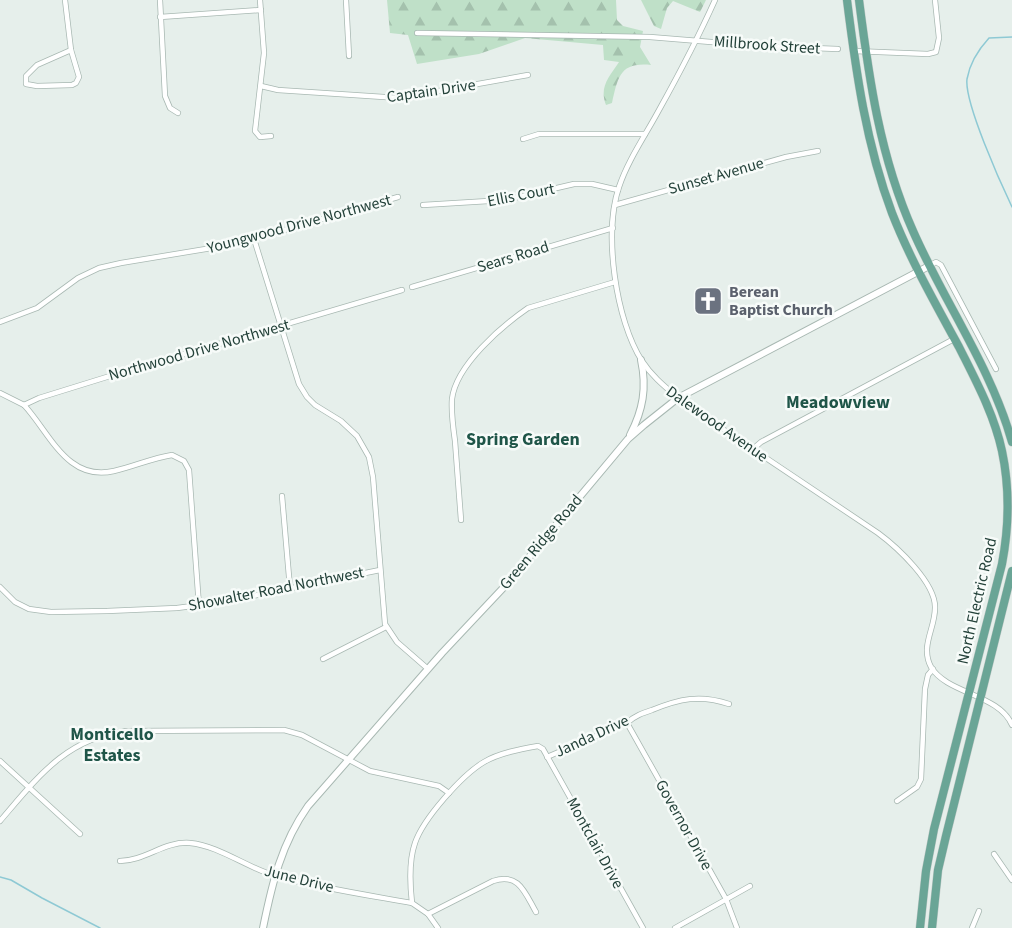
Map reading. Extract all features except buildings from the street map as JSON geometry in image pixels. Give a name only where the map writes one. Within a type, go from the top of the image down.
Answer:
[{"type":"main road","name":"North Electric Road","points":[[847,0],[865,121],[875,162],[892,213],[918,271],[992,415],[1003,453],[1008,492],[1007,530],[1002,564],[932,838],[920,928]]},
{"type":"main road","points":[[859,0],[873,98],[884,150],[904,211],[929,266],[999,401],[1012,442]]},
{"type":"main road","name":"North Electric Road","points":[[932,928],[938,870],[1012,571]]},
{"type":"street","points":[[65,0],[71,50],[79,77],[72,85],[26,84],[26,76],[37,66],[71,50]]},
{"type":"street","points":[[160,0],[165,96],[170,108],[178,113]]},
{"type":"street","points":[[260,0],[264,53],[255,131],[260,137],[271,136]]},
{"type":"street","points":[[346,0],[349,56]]},
{"type":"street","name":"Dalewood Avenue","points":[[715,0],[618,190],[613,228],[615,282],[630,337],[641,360],[661,385],[878,532],[899,550],[928,586],[935,604],[927,644],[927,657],[933,669]]},
{"type":"street","points":[[854,51],[928,54],[936,52],[939,38],[935,0]]},
{"type":"street","points":[[160,17],[261,10]]},
{"type":"street","name":"Millbrook Street","points":[[417,33],[567,35],[838,49]]},
{"type":"street","name":"Captain Drive","points":[[261,86],[278,90],[399,98],[528,75]]},
{"type":"street","points":[[523,139],[539,134],[645,134]]},
{"type":"street","name":"Sunset Avenue","points":[[615,205],[786,157],[818,151]]},
{"type":"street","name":"Ellis Court","points":[[423,205],[505,200],[574,184],[592,184],[618,190]]},
{"type":"street","name":"Youngwood Drive Northwest","points":[[0,322],[37,308],[78,278],[99,268],[143,259],[216,249],[398,197]]},
{"type":"street","name":"Sears Road","points":[[412,287],[613,228]]},
{"type":"street","points":[[254,239],[294,373],[304,394],[315,405],[350,428],[366,450],[373,477],[383,616],[386,627],[397,642],[428,669]]},
{"type":"street","points":[[929,266],[936,262],[941,265],[996,369]]},
{"type":"street","name":"Green Ridge Road","points":[[263,928],[274,876],[286,843],[299,819],[428,669],[505,586],[628,439],[678,398],[929,266]]},
{"type":"street","points":[[461,520],[452,398],[455,387],[472,358],[517,315],[528,308],[615,282]]},
{"type":"street","name":"Northwood Drive Northwest","points":[[24,405],[39,398],[402,290]]},
{"type":"street","points":[[965,335],[975,329]]},
{"type":"street","points":[[753,449],[761,442],[954,339]]},
{"type":"street","points":[[628,439],[644,400],[641,360]]},
{"type":"street","points":[[0,393],[24,405],[61,454],[79,469],[95,472],[114,471],[171,455],[184,461],[189,470],[199,606]]},
{"type":"street","points":[[282,496],[290,588]]},
{"type":"street","name":"Showalter Road Northwest","points":[[0,587],[15,602],[35,611],[107,611],[199,606],[380,570]]},
{"type":"street","points":[[323,659],[386,627]]},
{"type":"street","points":[[897,801],[917,787],[921,779],[925,689],[928,675],[933,669],[969,693],[1000,708],[1012,725]]},
{"type":"street","name":"Janda Drive","points":[[412,903],[411,882],[415,843],[424,825],[449,793],[480,764],[495,757],[538,746],[548,757],[627,723],[636,716],[680,699],[729,704]]},
{"type":"street","name":"Governor Drive","points":[[627,723],[726,899],[737,928]]},
{"type":"street","points":[[0,821],[58,758],[76,746],[101,735],[126,731],[284,730],[302,735],[378,774],[439,786],[449,793]]},
{"type":"street","name":"Montclair Drive","points":[[548,757],[643,928]]},
{"type":"street","points":[[0,760],[80,834]]},
{"type":"street","name":"June Drive","points":[[120,861],[139,858],[175,843],[191,843],[205,846],[274,876],[412,903],[428,914],[438,928]]},
{"type":"street","points":[[994,854],[1012,880]]},
{"type":"street","points":[[428,914],[493,881],[504,878],[513,880],[520,886],[536,912]]},
{"type":"street","points":[[675,928],[750,886]]},
{"type":"street","points":[[972,928],[979,911]]},
{"type":"green space","points":[[387,0],[616,0],[617,20],[623,26],[643,31],[640,47],[651,65],[633,66],[622,73],[612,103],[606,105],[604,87],[619,62],[604,60],[603,45],[525,38],[479,54],[417,64],[408,35],[390,33]]},
{"type":"green space","points":[[641,0],[706,0],[700,12],[673,1],[667,8],[661,29],[654,26]]},
{"type":"waterway","points":[[1012,37],[989,38],[975,57],[967,79],[977,124],[1012,207]]},
{"type":"waterway","points":[[0,877],[11,880],[100,928]]},
{"type":"place","name":"Berean Baptist Church","points":[[708,301]]},
{"type":"district","name":"Meadowview","points":[[838,402]]},
{"type":"district","name":"Spring Garden","points":[[523,439]]},
{"type":"district","name":"Monticello Estates","points":[[112,744]]}]
